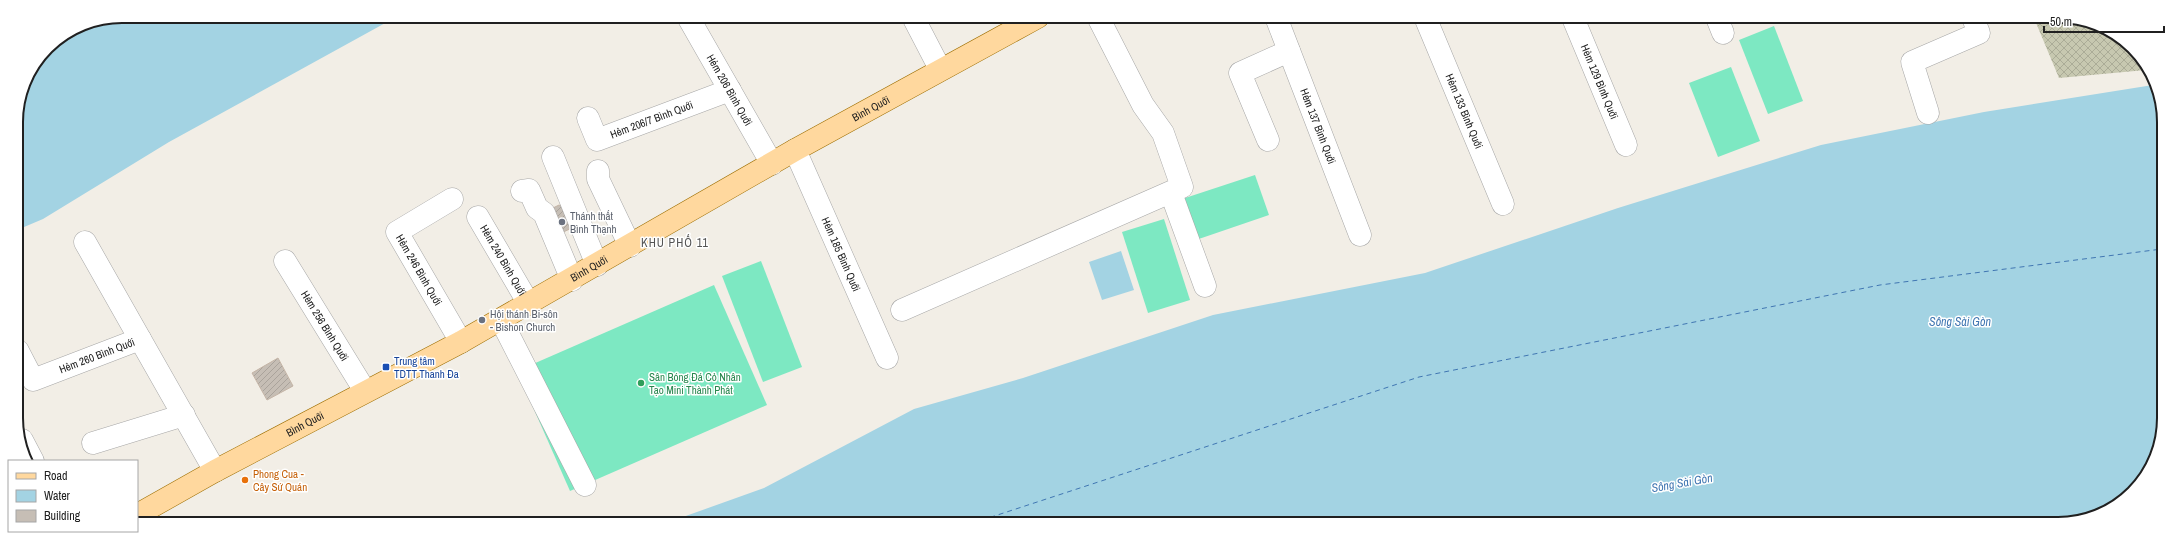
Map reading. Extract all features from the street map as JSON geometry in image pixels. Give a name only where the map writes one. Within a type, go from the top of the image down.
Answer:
[{"type":"main road","name":"Bình Quới","points":[[138,514],[215,471],[501,320],[597,266],[795,150],[940,69],[1027,23]]},
{"type":"street","name":"Hẻm 206 Bình Quới","points":[[691,23],[772,164]]},
{"type":"street","points":[[916,23],[940,69]]},
{"type":"street","points":[[902,310],[1182,187],[1163,133],[1143,105],[1101,23]]},
{"type":"street","name":"Hẻm 137 Bình Quới","points":[[1278,23],[1360,235]]},
{"type":"street","name":"Hẻm 133 Bình Quới","points":[[1428,23],[1503,204]]},
{"type":"street","name":"Hẻm 129 Bình Quới","points":[[1575,23],[1626,145]]},
{"type":"street","points":[[1928,113],[1912,62],[1979,33],[1975,23]]},
{"type":"street","points":[[1268,140],[1240,73],[1289,50]]},
{"type":"street","name":"Hẻm 206/7 Bình Quới","points":[[588,118],[597,140],[730,90]]},
{"type":"street","name":"Hẻm 185 Bình Quới","points":[[795,150],[887,358]]},
{"type":"street","points":[[553,157],[597,266]]},
{"type":"street","points":[[598,171],[598,179],[630,246]]},
{"type":"street","points":[[522,191],[529,190],[537,208],[544,212],[572,280]]},
{"type":"street","points":[[1171,193],[1205,286]]},
{"type":"street","name":"Hẻm 246 Bình Quới","points":[[452,199],[397,232],[461,342]]},
{"type":"street","name":"Hẻm 240 Bình Quới","points":[[478,217],[529,304]]},
{"type":"street","points":[[85,242],[140,339]]},
{"type":"street","name":"Hẻm 256 Bình Quới","points":[[285,261],[365,391]]},
{"type":"street","points":[[501,320],[585,485]]},
{"type":"street","name":"Hẻm 260 Bình Quới","points":[[23,361],[33,380],[140,339],[215,471]]},
{"type":"street","points":[[93,443],[184,415]]},
{"type":"shaded area","points":[[2036,23],[2071,24],[2090,28],[2102,33],[2118,43],[2128,52],[2142,70],[2059,78]]},
{"type":"green space","points":[[1774,26],[1803,101],[1768,114],[1739,40]]},
{"type":"green space","points":[[1731,67],[1760,141],[1718,157],[1689,83]]},
{"type":"green space","points":[[1255,175],[1269,215],[1190,242],[1176,201]]},
{"type":"green space","points":[[1164,219],[1190,300],[1148,313],[1122,232]]},
{"type":"green space","points":[[761,261],[802,367],[763,382],[722,276]]},
{"type":"green space","points":[[714,285],[767,405],[570,491],[517,371]]},
{"type":"water","points":[[115,23],[385,23],[169,142],[43,219],[23,227],[23,115],[26,96],[36,72],[52,52],[72,36],[90,28]]},
{"type":"water","name":"Sông Sài Gòn","points":[[2150,85],[2152,90],[2157,122],[2156,431],[2154,444],[2144,468],[2132,483],[2118,497],[2108,504],[2090,512],[2065,517],[683,517],[764,488],[914,409],[1023,378],[1213,315],[1425,273],[1618,208],[1821,145],[1984,112]]},
{"type":"water","points":[[1121,251],[1134,290],[1102,300],[1089,262]]},
{"type":"building","name":"Thánh thất Bình Thạnh","points":[[559,205],[567,208],[576,226],[557,235],[551,209]]},
{"type":"building","points":[[278,358],[293,386],[267,400],[252,373]]},
{"type":"ferry route","points":[[991,517],[1419,377],[1880,285],[2157,250]]},
{"type":"place","name":"Thánh thất Bình Thạnh","points":[[562,222]]},
{"type":"place","name":"Hội thánh Bi-sôn - Bishon Church","points":[[482,320]]},
{"type":"place","name":"Trung tâm TDTT Thanh Đa","points":[[386,367]]},
{"type":"place","name":"Sân Bóng Đá Cỏ Nhân Tạo Mini Thành Phát","points":[[641,383]]},
{"type":"place","name":"Phong Cua - Cây Sứ Quán","points":[[245,480]]},
{"type":"district","name":"KHU PHỐ 11","points":[[675,243]]}]
